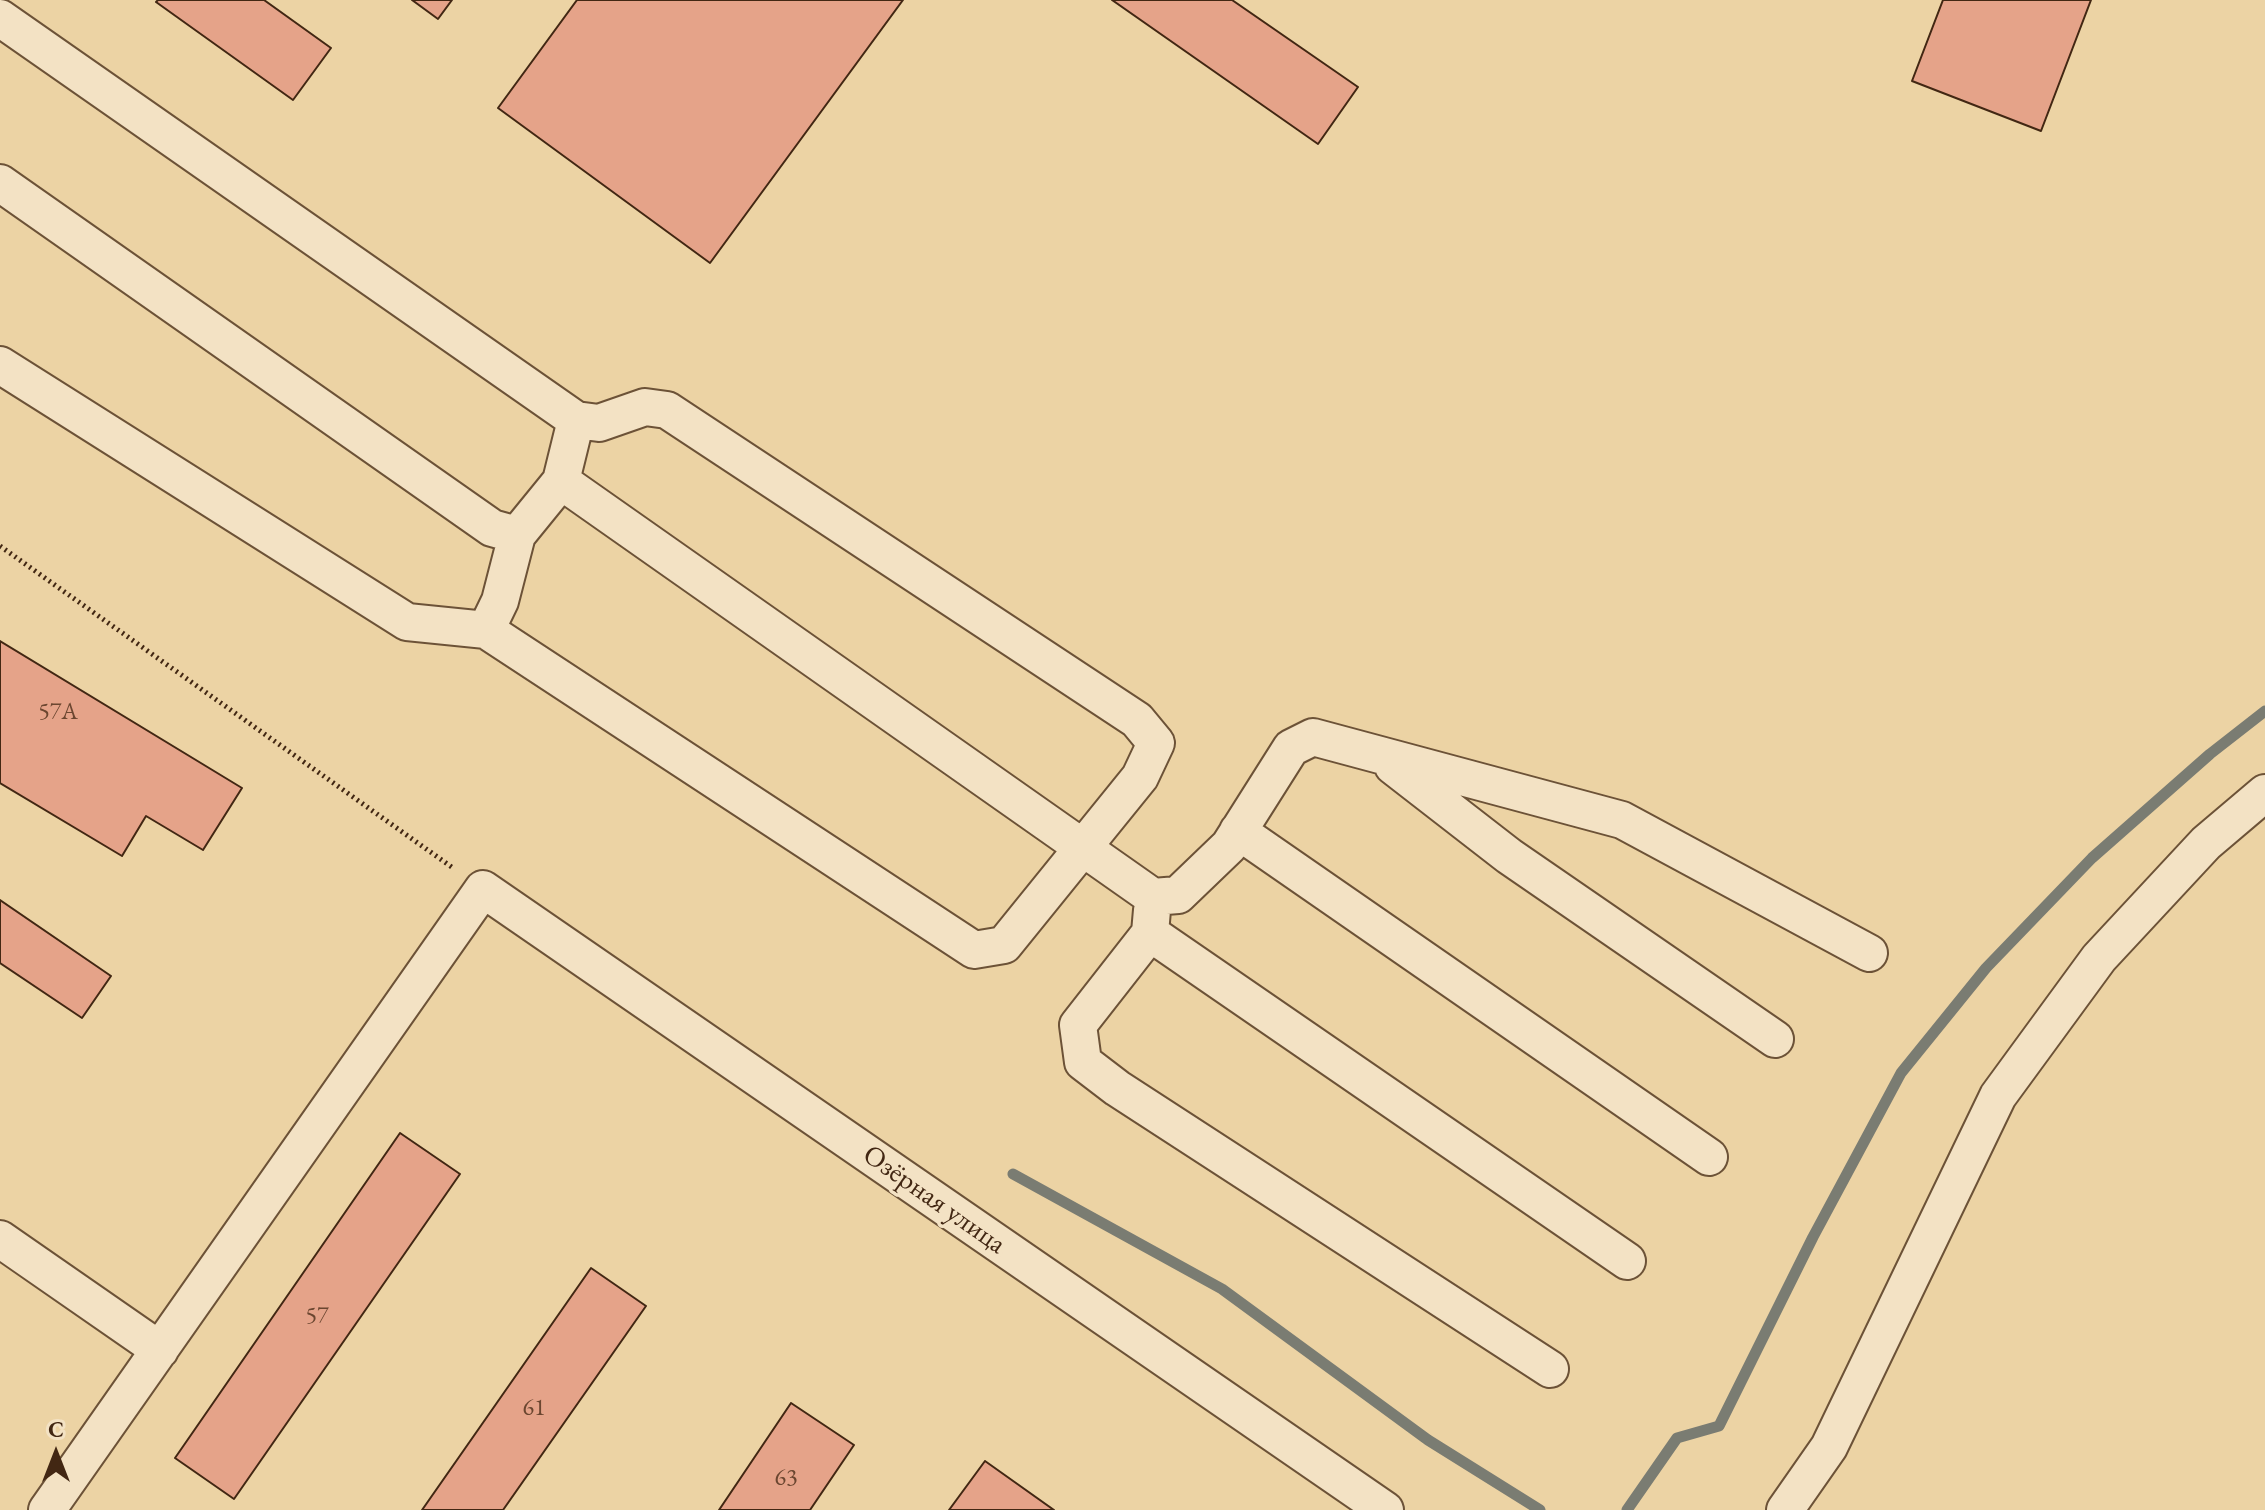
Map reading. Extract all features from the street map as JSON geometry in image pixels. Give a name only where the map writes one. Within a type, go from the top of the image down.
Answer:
[{"type":"street","points":[[0,18],[576,420],[599,423],[645,407],[667,410],[1137,720],[1156,743],[1140,777],[1004,945],[974,950],[486,630],[407,622],[0,365]]},
{"type":"street","points":[[0,183],[492,528],[517,535]]},
{"type":"street","points":[[486,630],[500,601],[517,535],[561,481],[576,420]]},
{"type":"street","points":[[561,481],[1153,897],[1178,895],[1229,846],[1291,748],[1313,737],[1622,820],[1869,953]]},
{"type":"street","points":[[1379,755],[1509,856],[1775,1039]]},
{"type":"street","points":[[1785,1510],[1829,1447],[1998,1096],[2099,958],[2206,843],[2265,793]]},
{"type":"street","points":[[1238,831],[1709,1157]]},
{"type":"street","points":[[47,1510],[483,889]]},
{"type":"street","name":"Озёрная улица","points":[[483,889],[1385,1510]]},
{"type":"street","points":[[1153,897],[1150,933],[1078,1025],[1083,1062],[1117,1088],[1550,1369]]},
{"type":"street","points":[[1150,933],[1627,1261]]},
{"type":"street","points":[[0,1239],[160,1350]]},
{"type":"path","points":[[0,546],[483,889]]},
{"type":"building","points":[[264,0],[331,48],[293,100],[156,2]]},
{"type":"building","points":[[412,0],[452,0],[438,19]]},
{"type":"building","points":[[577,0],[903,0],[710,263],[498,108]]},
{"type":"building","points":[[1112,0],[1232,0],[1358,87],[1318,144]]},
{"type":"building","points":[[1943,0],[2091,0],[2041,131],[1912,81]]},
{"type":"building","points":[[0,641],[242,788],[203,850],[146,816],[122,856],[0,783]]},
{"type":"building","points":[[0,900],[111,976],[82,1018],[0,963]]},
{"type":"building","points":[[400,1133],[460,1174],[234,1499],[175,1458]]},
{"type":"building","points":[[591,1268],[646,1306],[503,1510],[422,1510]]},
{"type":"building","points":[[791,1403],[854,1445],[810,1510],[719,1510]]},
{"type":"building","points":[[985,1461],[1054,1510],[949,1510]]},
{"type":"waterway","points":[[1627,1510],[1677,1438],[1719,1426],[1813,1237],[1901,1073],[1986,968],[2092,858],[2210,754],[2265,711]]},
{"type":"waterway","points":[[1013,1174],[1222,1289],[1428,1440],[1540,1510]]}]
